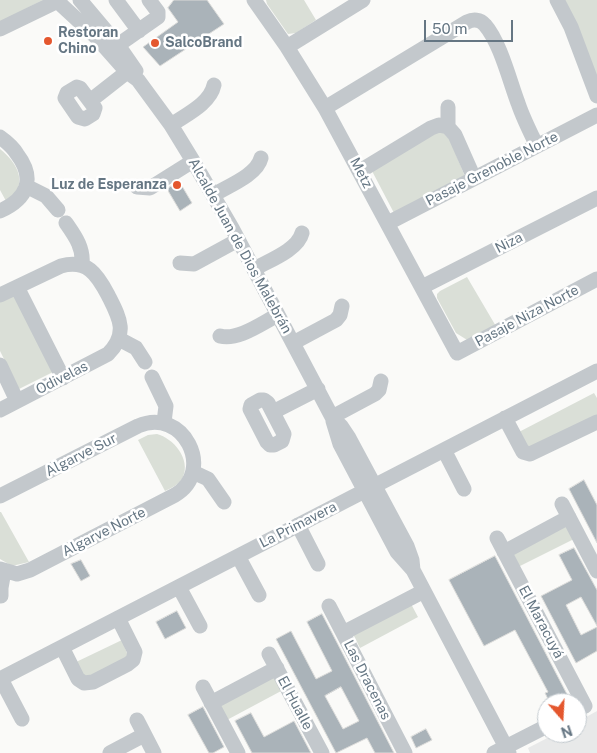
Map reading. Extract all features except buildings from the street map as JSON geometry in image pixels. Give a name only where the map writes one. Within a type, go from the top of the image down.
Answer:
[{"type":"street","name":"Alcalde Juan de Dios Malebrán","points":[[58,0],[96,36],[132,76],[170,125],[194,161],[318,389],[332,417],[337,438],[370,488],[397,552],[413,570],[424,591],[503,751]]},
{"type":"street","points":[[0,30],[58,0]]},
{"type":"street","name":"Alcalde Juan de Dios Malebrán","points":[[80,0],[134,67],[132,76]]},
{"type":"street","points":[[116,0],[139,31]]},
{"type":"street","points":[[118,45],[158,17],[158,12],[149,0]]},
{"type":"street","name":"Metz","points":[[254,0],[287,47],[325,108],[457,353]]},
{"type":"street","points":[[287,47],[363,0]]},
{"type":"street","points":[[557,0],[571,27],[597,96]]},
{"type":"street","points":[[325,108],[467,22],[478,20],[486,27],[498,50],[522,114],[537,146]]},
{"type":"street","points":[[90,101],[132,76]]},
{"type":"street","points":[[170,125],[206,100],[212,93],[214,85]]},
{"type":"street","points":[[448,107],[448,127]]},
{"type":"street","name":"Pasaje Grenoble Norte","points":[[388,223],[597,115]]},
{"type":"street","points":[[360,171],[435,126],[444,125],[455,135],[474,178]]},
{"type":"street","points":[[0,138],[10,145],[25,165],[27,179],[26,186],[18,200],[0,211]]},
{"type":"street","points":[[213,195],[251,173],[259,166],[261,158]]},
{"type":"street","points":[[137,187],[150,188],[194,161]]},
{"type":"street","points":[[26,186],[46,196],[62,216],[81,248],[82,265]]},
{"type":"street","name":"Niza","points":[[422,287],[596,201]]},
{"type":"street","points":[[254,269],[297,244],[302,233]]},
{"type":"street","points":[[180,263],[194,264],[238,240]]},
{"type":"street","points":[[0,295],[61,266],[71,264],[82,265],[96,274],[118,314],[121,327],[119,339],[136,348],[145,362]]},
{"type":"street","name":"Pasaje Niza Norte","points":[[457,353],[597,279]]},
{"type":"street","points":[[16,287],[63,378]]},
{"type":"street","points":[[293,343],[336,320],[340,315],[342,306]]},
{"type":"street","points":[[220,336],[230,338],[238,336],[278,315]]},
{"type":"street","name":"Odivelas","points":[[0,410],[108,354],[114,349],[119,339]]},
{"type":"street","points":[[0,365],[17,401]]},
{"type":"street","points":[[152,377],[166,406],[164,422],[174,426],[183,437],[194,458],[193,472],[204,476],[212,483],[224,502]]},
{"type":"street","name":"La Primavera","points":[[0,679],[505,418],[595,377]]},
{"type":"street","points":[[332,417],[375,394],[381,381]]},
{"type":"street","points":[[273,412],[318,389]]},
{"type":"street","points":[[505,418],[523,452],[530,454],[597,422]]},
{"type":"street","name":"Algarve Sur","points":[[0,496],[138,426],[151,421],[164,422]]},
{"type":"street","points":[[444,450],[464,489]]},
{"type":"street","name":"Algarve Norte","points":[[1,596],[2,570],[16,574],[30,570],[175,495],[187,485],[193,472]]},
{"type":"street","points":[[562,504],[597,571]]},
{"type":"street","name":"El Maracuyá","points":[[569,518],[500,545],[579,693]]},
{"type":"street","points":[[298,525],[318,564]]},
{"type":"street","points":[[238,556],[259,595]]},
{"type":"street","points":[[179,587],[200,626]]},
{"type":"street","points":[[343,633],[424,591]]},
{"type":"street","name":"Las Dracenas","points":[[329,606],[405,753]]},
{"type":"street","points":[[62,647],[78,679],[84,683],[93,682],[128,664],[134,660],[135,652],[118,618]]},
{"type":"street","name":"El Hualle","points":[[269,654],[322,753]]},
{"type":"street","points":[[211,703],[276,668]]},
{"type":"street","points":[[0,679],[22,719]]},
{"type":"street","points":[[203,687],[238,753]]},
{"type":"street","points":[[136,720],[154,753]]},
{"type":"street","points":[[503,751],[537,732]]},
{"type":"street","points":[[110,753],[144,735]]},
{"type":"shaded area","points":[[0,0],[43,0],[0,22]]},
{"type":"shaded area","points":[[266,0],[304,0],[316,20],[296,33],[288,34]]},
{"type":"shaded area","points":[[564,0],[597,0],[597,87]]},
{"type":"shaded area","points":[[442,131],[450,140],[466,179],[394,213],[372,171],[432,133]]},
{"type":"shaded area","points":[[0,149],[12,161],[19,175],[18,189],[6,201],[0,190]]},
{"type":"shaded area","points":[[467,277],[497,328],[472,343],[456,333],[437,298],[437,294],[440,291]]},
{"type":"shaded area","points":[[16,292],[55,371],[19,389],[0,351],[0,300]]},
{"type":"shaded area","points":[[594,393],[597,398],[597,418],[529,450],[517,433]]},
{"type":"shaded area","points":[[157,434],[169,440],[179,450],[185,463],[182,479],[175,486],[165,491],[138,440],[148,435]]},
{"type":"shaded area","points":[[0,512],[29,562],[12,566],[0,559]]},
{"type":"shaded area","points":[[566,525],[574,539],[516,568],[509,554]]},
{"type":"shaded area","points":[[410,602],[418,617],[360,648],[352,632]]},
{"type":"shaded area","points":[[122,640],[127,657],[88,680],[74,663]]},
{"type":"shaded area","points":[[275,675],[283,690],[225,721],[217,705]]},
{"type":"shaded area","points":[[597,711],[597,753],[530,753],[528,748],[538,743],[587,743],[587,716]]},
{"type":"place","name":"Restoran Chino","points":[[48,41]]},
{"type":"place","name":"SalcoBrand","points":[[155,43]]},
{"type":"place","name":"Luz de Esperanza","points":[[177,185]]}]
